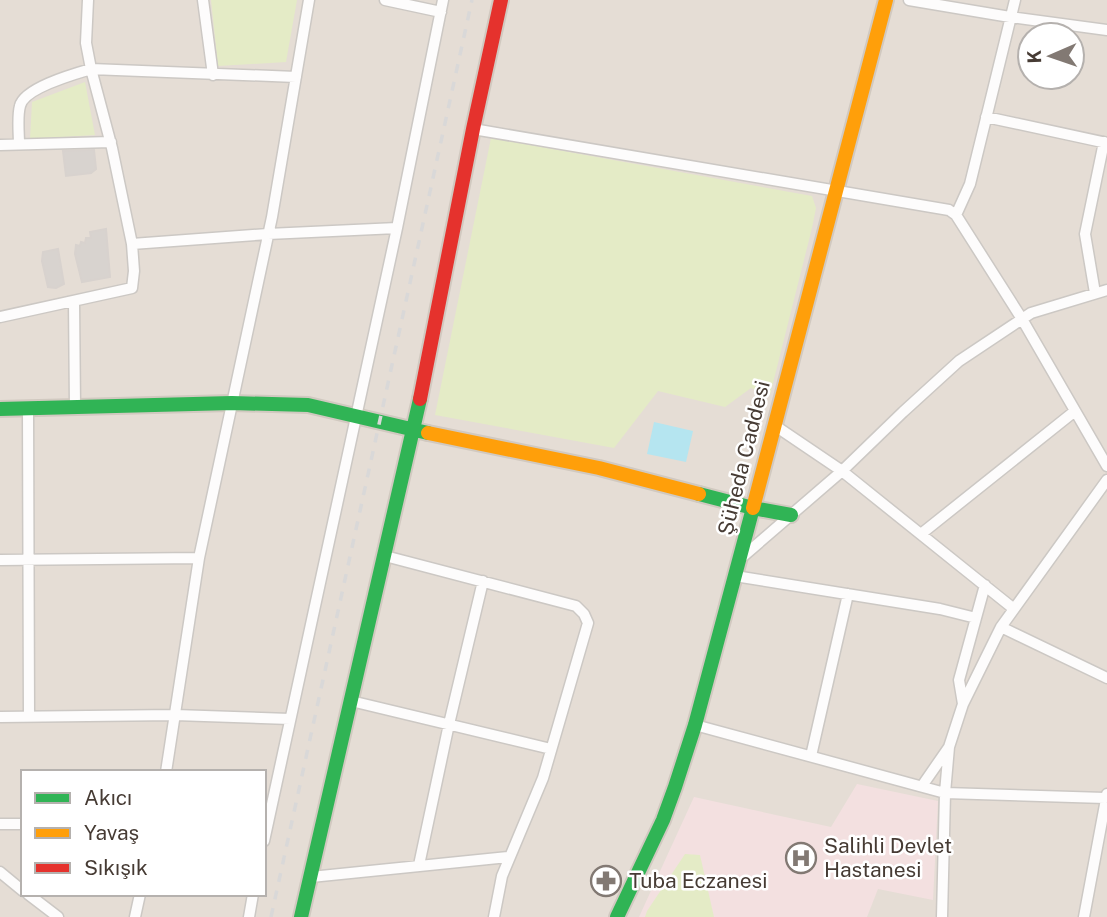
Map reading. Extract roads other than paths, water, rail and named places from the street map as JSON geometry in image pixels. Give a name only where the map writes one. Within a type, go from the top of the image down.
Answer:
[{"type":"street","points":[[0,317],[132,288],[132,244],[111,142],[86,43],[88,0]]},
{"type":"street","points":[[203,0],[213,75]]},
{"type":"street","points":[[166,770],[200,558],[268,234],[309,0]]},
{"type":"street","points":[[385,0],[441,12]]},
{"type":"street","points":[[266,832],[357,416],[443,0]]},
{"type":"street","points":[[301,917],[414,430],[501,0]]},
{"type":"street","name":"Şüheda Caddesi","points":[[617,917],[663,820],[695,725],[886,0]]},
{"type":"street","points":[[909,0],[1107,30]]},
{"type":"street","points":[[956,215],[970,184],[1015,0]]},
{"type":"street","points":[[19,145],[20,105],[27,94],[91,69],[296,77]]},
{"type":"street","points":[[986,117],[1106,142],[1085,234],[1095,293]]},
{"type":"street","points":[[473,129],[949,210],[956,215],[1021,319],[1107,466]]},
{"type":"street","points":[[0,145],[111,142]]},
{"type":"street","points":[[132,244],[397,228]]},
{"type":"street","points":[[740,559],[842,471],[959,361],[1031,313],[1107,290]]},
{"type":"street","points":[[74,301],[75,407]]},
{"type":"street","points":[[0,409],[232,403],[309,405],[414,430],[599,468],[791,516]]},
{"type":"street","points":[[28,408],[29,717]]},
{"type":"street","points":[[921,534],[1075,411]]},
{"type":"street","points":[[774,425],[842,471],[1014,608]]},
{"type":"street","points":[[942,917],[945,793],[949,747],[963,705],[1001,627],[1107,480]]},
{"type":"street","points":[[385,556],[576,606],[588,623],[543,778],[502,876],[494,917]]},
{"type":"street","points":[[0,560],[200,558]]},
{"type":"street","points":[[735,576],[940,609],[976,618]]},
{"type":"street","points":[[419,866],[449,724],[484,582]]},
{"type":"street","points":[[963,705],[960,680],[985,586]]},
{"type":"street","points":[[811,756],[848,594]]},
{"type":"street","points":[[1001,627],[1107,677]]},
{"type":"street","points":[[351,701],[551,749]]},
{"type":"street","points":[[0,717],[175,715],[290,719]]},
{"type":"street","points":[[695,725],[945,793],[1106,795],[1084,917]]},
{"type":"street","points":[[922,786],[949,747]]},
{"type":"street","points":[[0,824],[21,824]]},
{"type":"street","points":[[311,877],[509,857]]},
{"type":"street","points":[[0,872],[21,889]]},
{"type":"street","points":[[31,896],[56,916]]},
{"type":"street","points":[[135,917],[140,896]]},
{"type":"street","points":[[248,917],[253,896]]},
{"type":"water","points":[[654,422],[693,431],[686,462],[647,454]]},
{"type":"railway","points":[[271,917],[472,0]]},
{"type":"place","name":"Salihli Devlet Hastanesi","points":[[801,858]]},
{"type":"place","name":"Tuba Eczanesi","points":[[606,881]]}]
